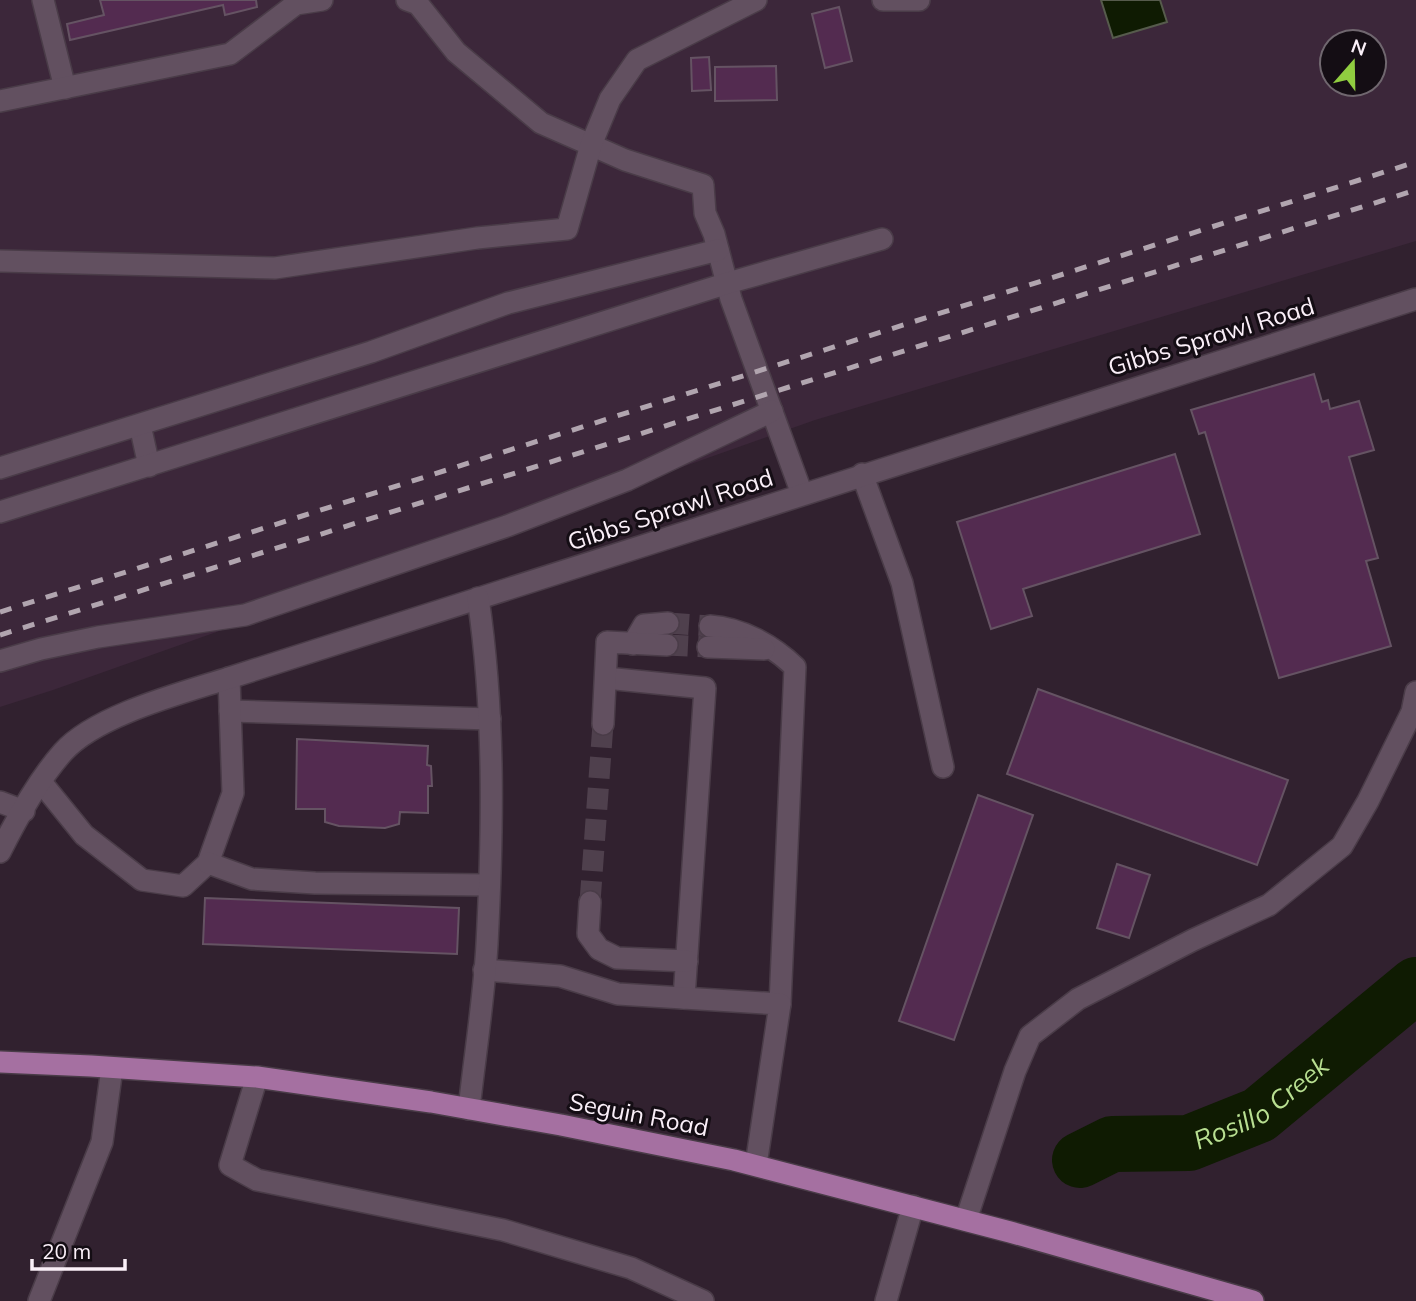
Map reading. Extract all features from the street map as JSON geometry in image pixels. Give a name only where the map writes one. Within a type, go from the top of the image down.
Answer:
[{"type":"main road","name":"Seguin Road","points":[[0,1062],[257,1077],[574,1127],[756,1165],[966,1220],[1253,1301]]},
{"type":"street","points":[[43,0],[65,88]]},
{"type":"street","points":[[0,101],[230,54],[296,2],[322,0]]},
{"type":"street","points":[[0,261],[275,268],[477,237],[567,229],[591,145],[610,99],[637,61],[756,0]]},
{"type":"street","points":[[883,0],[919,0]]},
{"type":"street","points":[[416,1],[456,52],[541,123],[625,160],[703,185],[705,213],[743,333],[802,494]]},
{"type":"street","points":[[0,512],[728,283],[882,239]]},
{"type":"street","points":[[0,468],[372,352],[508,303],[718,250]]},
{"type":"street","name":"Gibbs Sprawl Road","points":[[0,852],[41,782],[64,750],[102,723],[229,678],[1416,299]]},
{"type":"street","points":[[0,662],[41,649],[97,637],[245,615],[507,526],[615,485],[772,411]]},
{"type":"street","points":[[141,425],[149,466]]},
{"type":"street","points":[[862,474],[902,583],[943,767]]},
{"type":"street","points":[[469,1109],[484,970],[492,762],[487,659],[478,598]]},
{"type":"street","points":[[633,644],[644,625],[668,623]]},
{"type":"street","points":[[709,637],[727,627],[776,650],[794,667],[780,1004],[756,1165]]},
{"type":"street","points":[[603,723],[607,642],[667,645]]},
{"type":"street","points":[[41,782],[84,835],[142,880],[184,886],[208,863],[233,793],[229,678]]},
{"type":"street","points":[[606,678],[705,688],[684,998]]},
{"type":"street","points":[[966,1220],[1015,1071],[1030,1036],[1078,999],[1193,940],[1269,905],[1342,846],[1406,741],[1416,692]]},
{"type":"street","points":[[230,711],[490,719]]},
{"type":"street","points":[[0,803],[23,811]]},
{"type":"street","points":[[208,863],[265,880],[488,885]]},
{"type":"street","points":[[590,902],[588,934],[599,949],[617,958],[687,961]]},
{"type":"street","points":[[484,970],[560,976],[618,994],[780,1004]]},
{"type":"street","points":[[40,1301],[102,1142],[112,1068]]},
{"type":"street","points":[[257,1077],[230,1165],[257,1180],[502,1230],[631,1268],[703,1301]]},
{"type":"street","points":[[886,1301],[913,1206]]},
{"type":"shaded area","points":[[0,0],[1416,0],[1416,241],[815,420],[0,707]]},
{"type":"shaded area","points":[[1101,0],[1160,0],[1167,22],[1113,38]]},
{"type":"building","points":[[100,0],[256,0],[257,7],[225,15],[223,5],[70,40],[67,24],[104,15]]},
{"type":"building","points":[[839,7],[852,61],[825,68],[812,14]]},
{"type":"building","points":[[709,57],[711,90],[692,91],[691,58]]},
{"type":"building","points":[[776,66],[777,100],[715,101],[715,67]]},
{"type":"building","points":[[1314,374],[1322,402],[1328,400],[1330,409],[1359,401],[1374,450],[1349,457],[1378,558],[1366,561],[1391,646],[1279,678],[1205,432],[1199,434],[1191,410]]},
{"type":"building","points":[[1175,454],[1200,534],[1023,589],[1032,616],[991,629],[957,522]]},
{"type":"building","points":[[1038,689],[1288,780],[1257,865],[1007,774]]},
{"type":"building","points":[[297,739],[428,746],[427,765],[431,766],[432,786],[428,786],[428,813],[400,812],[399,824],[385,828],[339,826],[325,822],[325,809],[296,809]]},
{"type":"building","points":[[978,795],[1033,815],[954,1040],[899,1021]]},
{"type":"building","points":[[1117,864],[1150,875],[1129,938],[1097,928]]},
{"type":"building","points":[[205,898],[459,908],[457,954],[203,944]]},
{"type":"waterway","name":"Rosillo Creek","points":[[1080,1160],[1112,1144],[1189,1143],[1259,1115],[1416,985]]},
{"type":"tunnel","points":[[668,623],[710,626]]},
{"type":"tunnel","points":[[667,645],[708,647]]},
{"type":"tunnel","points":[[590,902],[603,724]]},
{"type":"railway","points":[[0,612],[1416,162]]},
{"type":"railway","points":[[0,635],[1416,190]]}]
